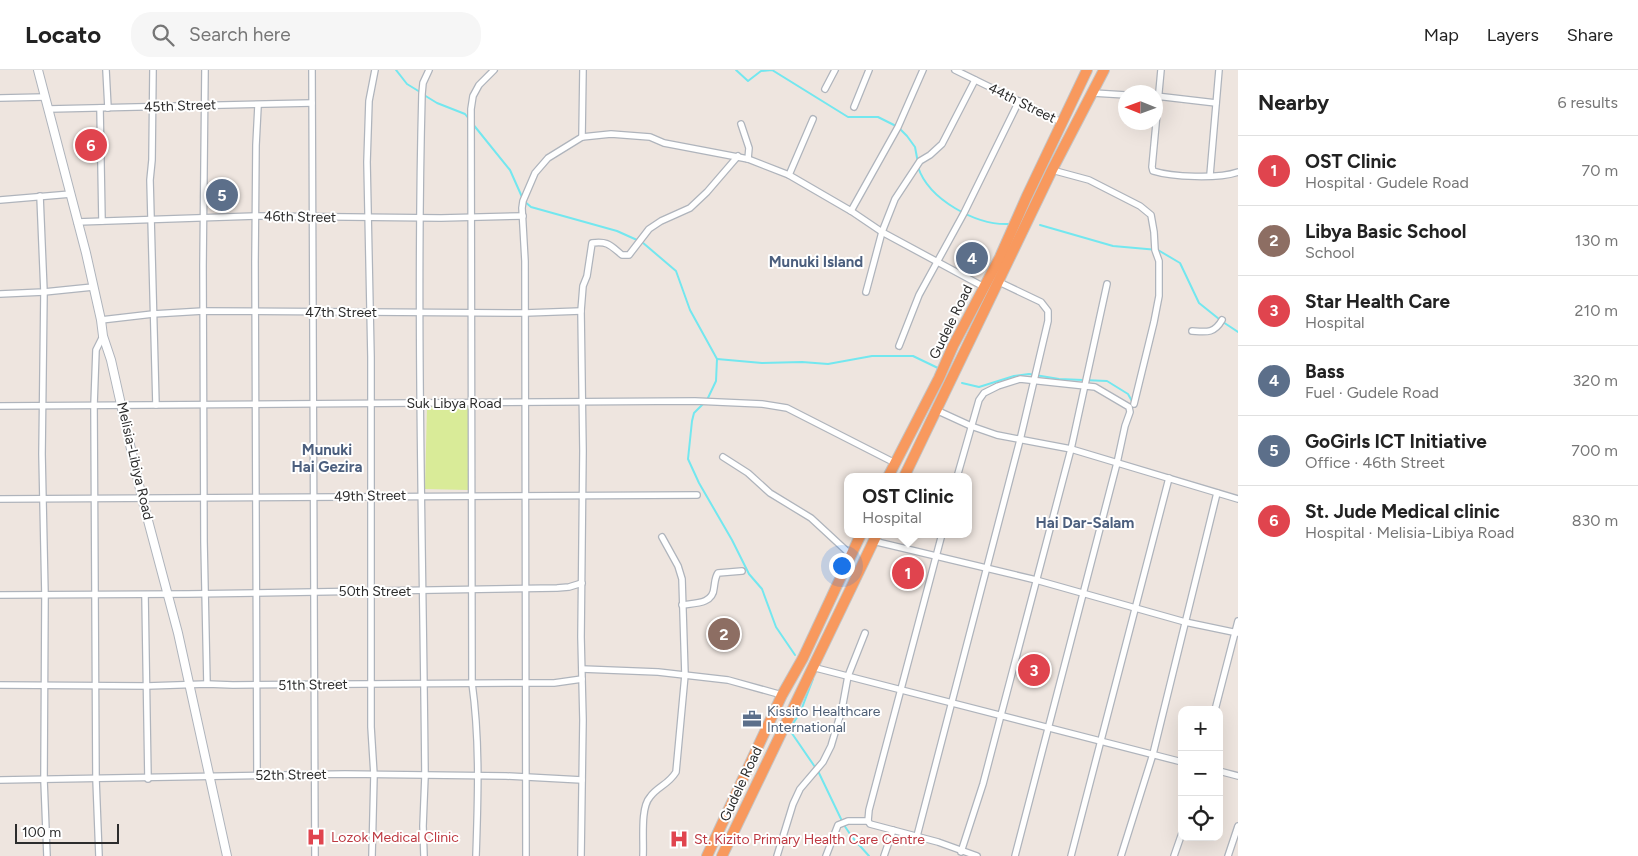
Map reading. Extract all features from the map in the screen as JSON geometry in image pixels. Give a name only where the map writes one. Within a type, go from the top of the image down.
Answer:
[{"type":"highway","name":"Gudele Road","points":[[890,473],[1000,257],[1026,196],[1087,70]]},
{"type":"highway","name":"Gudele Road","points":[[906,473],[1052,170],[1104,70]]},
{"type":"highway","name":"Gudele Road","points":[[707,856],[782,695],[803,658],[859,538]]},
{"type":"highway","name":"Gudele Road","points":[[722,856],[875,538]]},
{"type":"main road","name":"Melisia-Libiya Road","points":[[40,71],[38,74],[49,109],[102,320],[103,336],[111,360],[142,498],[168,595],[227,856]]},
{"type":"street","points":[[106,70],[108,108]]},
{"type":"street","points":[[153,70],[150,180],[156,405]]},
{"type":"street","points":[[205,70],[203,164],[204,497],[207,684]]},
{"type":"street","points":[[312,70],[315,856]]},
{"type":"street","points":[[372,856],[374,775],[371,684],[371,403],[367,129],[374,70]]},
{"type":"street","points":[[424,856],[425,776],[420,218],[422,94],[423,83],[429,70]]},
{"type":"street","points":[[476,856],[478,776],[476,705],[472,683],[471,108],[473,96],[479,85],[494,70]]},
{"type":"street","points":[[582,137],[583,70]]},
{"type":"street","points":[[854,107],[869,70]]},
{"type":"street","points":[[851,211],[898,127],[923,70]]},
{"type":"street","name":"44th Street","points":[[955,70],[1062,123]]},
{"type":"street","points":[[1159,85],[1161,70]]},
{"type":"street","points":[[1210,175],[1219,70]]},
{"type":"street","points":[[825,89],[834,71]]},
{"type":"street","points":[[866,292],[882,232],[895,199],[920,161],[942,144],[975,80]]},
{"type":"street","points":[[1093,93],[1118,95]]},
{"type":"street","points":[[0,98],[45,97]]},
{"type":"street","points":[[1163,97],[1216,103]]},
{"type":"street","points":[[899,346],[919,294],[964,213],[1019,101]]},
{"type":"street","name":"45th Street","points":[[49,109],[205,105],[258,106],[312,103]]},
{"type":"street","points":[[257,775],[255,311],[258,106]]},
{"type":"street","points":[[100,108],[102,221]]},
{"type":"street","points":[[789,175],[813,120]]},
{"type":"street","points":[[741,124],[749,148],[748,159]]},
{"type":"street","points":[[1155,130],[1153,171],[1183,175],[1231,175],[1238,172]]},
{"type":"street","points":[[526,856],[523,200],[535,173],[548,158],[582,137],[611,134],[650,137],[664,143],[738,156],[789,175],[851,211],[882,232],[984,287]]},
{"type":"street","points":[[581,856],[581,311],[583,286],[587,276],[592,243],[604,242],[611,245],[622,256],[629,255],[649,230],[662,221],[690,208],[707,192],[738,156]]},
{"type":"street","points":[[1052,170],[1095,183],[1140,206],[1151,215],[1155,250],[1159,262],[1159,296],[1134,404]]},
{"type":"street","points":[[0,200],[70,194]]},
{"type":"street","points":[[40,196],[44,292],[42,498],[44,780],[47,856]]},
{"type":"street","name":"46th Street","points":[[77,222],[256,216],[472,218],[523,216]]},
{"type":"street","points":[[917,836],[1020,440],[1048,321],[1048,311],[1041,302],[999,282]]},
{"type":"street","points":[[961,852],[983,784],[1070,449],[1107,284]]},
{"type":"street","points":[[0,294],[93,287]]},
{"type":"street","name":"47th Street","points":[[102,320],[204,311],[525,313],[581,311]]},
{"type":"street","points":[[1192,331],[1209,332],[1218,327],[1222,320]]},
{"type":"street","points":[[99,856],[96,778],[94,405],[96,350],[103,336]]},
{"type":"street","points":[[958,473],[979,400],[984,393],[998,386],[1020,379],[1095,386],[1129,407],[1130,412],[1125,426],[1118,463],[1015,856]]},
{"type":"street","name":"Suk Libya Road","points":[[0,406],[695,401],[753,404],[787,408],[895,463]]},
{"type":"street","points":[[936,410],[971,426],[997,435],[1070,449],[1238,499]]},
{"type":"street","points":[[723,457],[748,473],[776,498],[811,518],[851,555]]},
{"type":"street","points":[[1071,856],[1169,478]]},
{"type":"street","points":[[1121,856],[1153,754],[1217,493]]},
{"type":"street","name":"49th Street","points":[[0,499],[698,495]]},
{"type":"street","points":[[643,856],[646,804],[655,792],[670,781],[676,772],[685,675],[681,573],[662,537]]},
{"type":"street","points":[[875,538],[1084,592],[1185,622],[1236,632]]},
{"type":"street","points":[[868,821],[869,810],[900,689],[941,538]]},
{"type":"street","points":[[682,605],[706,601],[711,598],[714,595],[715,577],[718,573],[742,571]]},
{"type":"street","name":"50th Street","points":[[0,595],[168,595],[526,589],[569,587],[582,583]]},
{"type":"street","points":[[145,595],[144,634],[148,686],[148,778]]},
{"type":"street","points":[[1216,706],[1238,621]]},
{"type":"street","points":[[777,856],[793,804],[800,789],[822,762],[831,746],[842,710],[848,676],[864,633]]},
{"type":"street","points":[[812,667],[1178,761]]},
{"type":"street","points":[[582,669],[650,671],[685,675],[737,682],[782,695]]},
{"type":"street","name":"51th Street","points":[[0,685],[44,687],[188,684],[554,683],[582,679]]},
{"type":"street","points":[[1223,772],[1238,776]]},
{"type":"street","name":"52th Street","points":[[0,780],[257,775],[374,775],[582,780]]},
{"type":"street","points":[[826,856],[838,825],[848,821],[868,821],[870,824],[938,842],[961,852],[977,856]]},
{"type":"street","points":[[1228,856],[1238,826]]},
{"type":"street","points":[[884,856],[893,830]]},
{"type":"street","points":[[1174,856],[1179,841]]},
{"type":"green space","points":[[427,406],[470,407],[468,490],[425,489]]},
{"type":"waterway","points":[[396,70],[407,84],[420,92]]},
{"type":"waterway","points":[[736,70],[748,81],[761,71],[772,70],[848,117],[878,117],[898,127],[915,147],[918,163]]},
{"type":"waterway","points":[[424,95],[437,103],[465,114],[469,119]]},
{"type":"waterway","points":[[472,123],[510,170],[522,197]]},
{"type":"waterway","points":[[918,167],[932,190],[955,208],[982,220],[1008,224]]},
{"type":"waterway","points":[[524,201],[531,207],[617,231],[637,240]]},
{"type":"waterway","points":[[1040,225],[1113,246],[1158,250],[1180,263],[1199,303],[1219,319]]},
{"type":"waterway","points":[[642,242],[676,271],[690,310],[717,359],[716,381],[707,400]]},
{"type":"waterway","points":[[1223,322],[1238,332]]},
{"type":"waterway","points":[[717,359],[762,363],[802,362],[828,364],[872,356],[913,356],[940,369]]},
{"type":"waterway","points":[[962,383],[979,387],[1014,376],[1029,374],[1059,379],[1107,381],[1128,394],[1133,403]]},
{"type":"waterway","points":[[704,403],[694,413],[688,459],[699,483],[749,574],[762,589],[776,627],[795,655]]},
{"type":"waterway","points":[[813,679],[800,713],[792,725],[791,732],[815,767]]},
{"type":"waterway","points":[[818,771],[842,821]]},
{"type":"waterway","points":[[844,825],[869,856]]},
{"type":"place","name":"St. Jude Medical clinic","points":[[91,145]]},
{"type":"place","name":"GoGirls ICT Initiative","points":[[222,195]]},
{"type":"place","name":"Bass","points":[[972,258]]},
{"type":"place","name":"OST Clinic","points":[[908,573]]},
{"type":"place","name":"Libya Basic School","points":[[724,634]]},
{"type":"place","name":"Star Health Care","points":[[1034,670]]},
{"type":"place","name":"Kissito Healthcare International","points":[[752,719]]},
{"type":"place","name":"Lozok Medical Clinic","points":[[316,837]]},
{"type":"place","name":"St. Kizito Primary Health Care Centre","points":[[679,839]]},
{"type":"district","name":"Munuki Island","points":[[816,262]]},
{"type":"district","name":"Munuki Hai Gezira","points":[[327,458]]},
{"type":"district","name":"Hai Dar-Salam","points":[[1085,523]]}]
